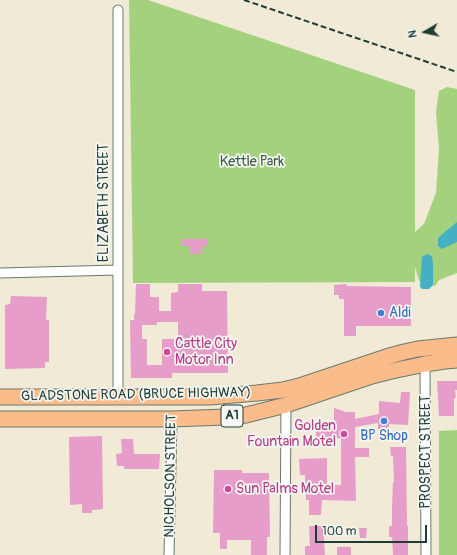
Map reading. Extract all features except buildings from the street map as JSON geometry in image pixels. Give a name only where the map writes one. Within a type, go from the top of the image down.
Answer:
[{"type":"highway","name":"GLADSTONE ROAD (BRUCE HIGHWAY)","points":[[0,396],[172,397],[222,396],[257,393],[283,390],[386,356],[424,348],[457,346]]},
{"type":"highway","name":"PROSPECT STREET","points":[[424,348],[425,364]]},
{"type":"highway","name":"GLADSTONE ROAD (BRUCE HIGHWAY)","points":[[0,419],[172,419],[246,415],[274,409],[372,376],[425,364],[457,360]]},
{"type":"highway","name":"NICHOLSON STREET","points":[[172,397],[172,419]]},
{"type":"street","name":"ELIZABETH STREET","points":[[118,10],[118,396]]},
{"type":"street","points":[[0,273],[118,270]]},
{"type":"street","name":"PROSPECT STREET","points":[[425,364],[426,555]]},
{"type":"street","points":[[285,555],[286,405]]},
{"type":"street","name":"NICHOLSON STREET","points":[[169,555],[172,419]]},
{"type":"green space","name":"Kettle Park","points":[[129,0],[148,0],[415,90],[415,232],[424,224],[436,193],[439,149],[436,112],[439,91],[447,87],[457,89],[457,273],[439,280],[435,286],[419,281],[415,267],[415,282],[133,283]]},
{"type":"green space","points":[[457,430],[457,555],[439,555],[439,431]]},
{"type":"water","points":[[457,222],[457,242],[442,249],[438,246],[438,238]]},
{"type":"water","points":[[427,254],[432,256],[433,285],[429,289],[422,289],[420,287],[422,257]]},
{"type":"railway","points":[[244,0],[457,72]]},
{"type":"place","name":"Aldi","points":[[381,313]]},
{"type":"place","name":"Cattle City Motor Inn","points":[[167,352]]},
{"type":"place","name":"BP Shop","points":[[384,421]]},
{"type":"place","name":"Golden Fountain Motel","points":[[344,434]]},
{"type":"place","name":"Sun Palms Motel","points":[[228,489]]}]
